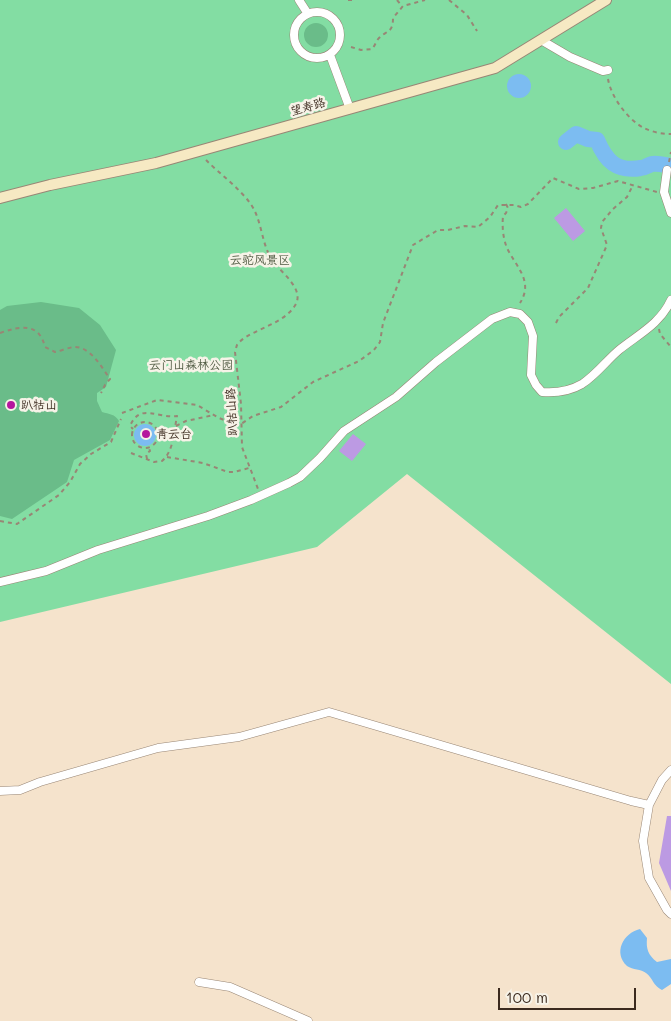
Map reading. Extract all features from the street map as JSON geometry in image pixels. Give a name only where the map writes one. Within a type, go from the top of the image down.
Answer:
[{"type":"street","points":[[299,0],[308,14]]},
{"type":"street","name":"望寿路","points":[[0,198],[50,185],[156,163],[495,68],[606,0]]},
{"type":"street","points":[[320,12],[327,14],[337,24],[340,30],[339,44],[330,55],[323,58],[308,57],[296,47],[294,32],[296,25],[300,19],[308,14],[320,12]]},
{"type":"street","points":[[541,40],[570,57],[603,71],[608,70]]},
{"type":"street","points":[[330,55],[350,108]]},
{"type":"street","points":[[667,170],[664,192],[671,214]]},
{"type":"street","points":[[0,582],[46,571],[98,550],[200,518],[261,496],[300,477],[344,431],[396,397],[436,362],[492,318],[510,312],[520,314],[528,322],[533,336],[532,375],[536,385],[542,392],[554,393],[583,383],[618,351],[658,320],[671,300]]},
{"type":"street","points":[[0,791],[20,790],[40,782],[158,748],[239,737],[329,712],[649,805]]},
{"type":"street","points":[[671,770],[662,780],[649,805],[643,842],[649,878],[671,914]]},
{"type":"street","points":[[199,982],[230,987],[308,1021]]},
{"type":"path","points":[[397,0],[403,6]]},
{"type":"path","points":[[351,47],[361,50],[372,49],[379,38],[389,32],[393,24],[392,18],[403,6],[425,0]]},
{"type":"path","points":[[449,0],[467,15],[477,30]]},
{"type":"path","points":[[608,70],[609,82],[613,91],[632,119],[644,128],[663,134],[671,134]]},
{"type":"path","name":"趴牯山路","points":[[199,151],[250,203],[269,255],[297,290],[296,305],[290,312],[280,321],[244,338],[237,345],[235,352],[242,448],[261,496]]},
{"type":"path","points":[[670,159],[671,152]]},
{"type":"path","points":[[122,413],[157,400],[197,405],[234,424],[241,424],[253,416],[281,407],[313,382],[359,361],[374,350],[380,342],[383,324],[413,245],[438,230],[465,226],[478,228],[490,217],[498,205],[506,204],[521,207],[528,204],[553,178],[580,189],[593,188],[618,181],[652,192],[664,192]]},
{"type":"path","points":[[556,323],[559,317],[588,288],[606,245],[601,228],[602,222],[613,208],[627,197],[632,187]]},
{"type":"path","points":[[506,204],[508,208],[503,216],[503,233],[507,248],[525,283],[524,296],[520,303]]},
{"type":"path","points":[[658,320],[660,334],[671,347]]},
{"type":"path","points":[[0,333],[17,327],[27,328],[38,331],[43,337],[46,347],[55,352],[75,347],[83,349],[93,355],[110,379],[101,392]]},
{"type":"path","points":[[131,453],[154,462],[162,461],[167,457],[177,416],[139,414],[134,418],[130,426],[133,430]]},
{"type":"path","points":[[176,426],[186,421],[214,414]]},
{"type":"path","points":[[0,521],[17,524],[59,495],[70,482],[80,464],[91,454],[111,442],[121,419]]},
{"type":"path","points":[[144,422],[151,423],[156,428],[158,439],[149,448],[140,448],[132,438],[133,430],[138,424],[144,422]]},
{"type":"path","points":[[128,431],[133,430]]},
{"type":"path","points":[[147,460],[146,454],[150,451],[149,448]]},
{"type":"path","points":[[167,457],[179,460],[189,459],[228,472],[249,468]]},
{"type":"green space","name":"云门山森林公园","points":[[0,0],[671,0],[671,684],[407,474],[317,547],[0,622]]},
{"type":"green space","points":[[316,23],[325,26],[328,35],[325,44],[316,47],[307,44],[304,35],[307,26]]},
{"type":"green space","points":[[41,302],[79,308],[100,325],[116,350],[106,387],[97,393],[97,401],[102,412],[114,416],[119,421],[110,440],[74,460],[67,482],[12,519],[0,516],[0,310],[7,306]]},
{"type":"water","points":[[519,74],[524,75],[530,81],[530,91],[524,97],[519,98],[514,97],[508,91],[507,86],[508,81],[514,75]]},
{"type":"water","points":[[141,424],[149,424],[156,431],[156,439],[149,446],[141,446],[134,439],[134,431]]},
{"type":"water","points":[[640,929],[647,938],[648,952],[657,962],[671,959],[671,984],[662,990],[646,973],[627,966],[623,961],[620,950],[622,944],[629,935]]},
{"type":"building","points":[[566,208],[585,231],[573,241],[554,218]]},
{"type":"building","points":[[353,434],[366,444],[352,461],[339,451]]},
{"type":"building","points":[[667,816],[671,816],[671,891],[659,863]]},
{"type":"waterway","points":[[566,142],[576,134],[588,139],[597,140],[608,159],[618,166],[625,168],[642,168],[651,164],[671,166]]},
{"type":"place","name":"趴牯山","points":[[11,405]]},
{"type":"place","name":"青云台","points":[[146,434]]},
{"type":"park label","name":"云驼风景区","points":[[260,260]]}]
